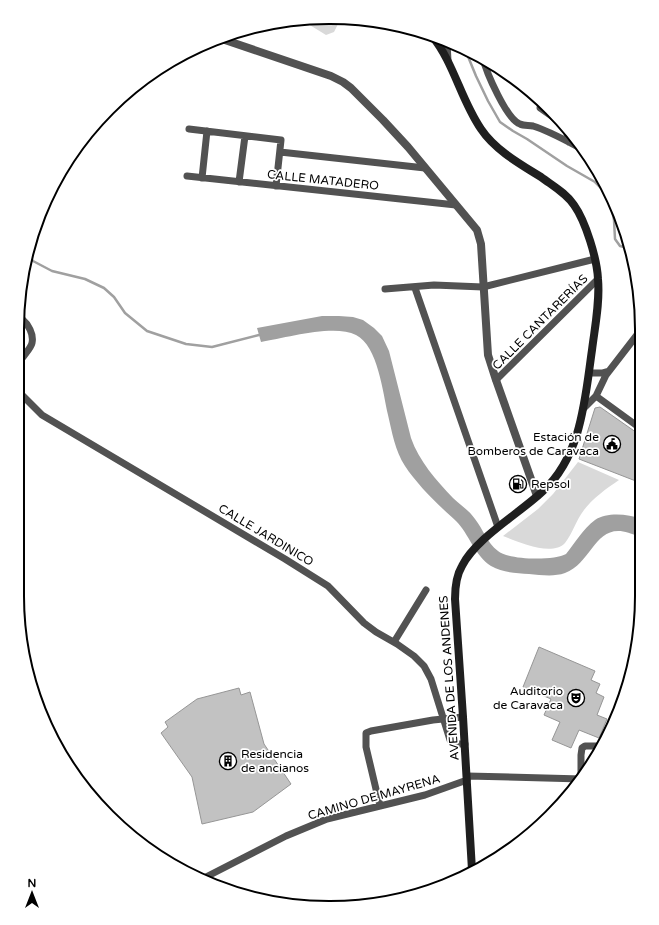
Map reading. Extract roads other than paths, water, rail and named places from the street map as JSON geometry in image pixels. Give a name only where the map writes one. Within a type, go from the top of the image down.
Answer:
[{"type":"main road","name":"AVENIDA DE LOS ANDENES","points":[[438,44],[473,117],[492,142],[515,160],[560,190],[574,205],[583,222],[595,259],[598,279],[598,306],[591,374],[586,389],[583,409],[575,440],[567,459],[553,481],[495,530],[470,554],[459,571],[455,591],[472,865]]},
{"type":"street","points":[[228,41],[331,76],[343,82],[358,94],[383,120],[473,224],[479,234],[481,244],[487,345],[490,364],[537,496]]},
{"type":"street","points":[[447,48],[448,65]]},
{"type":"street","points":[[487,68],[500,99],[515,121],[520,124],[532,126],[569,142]]},
{"type":"street","points":[[189,129],[281,140],[276,186]]},
{"type":"street","points":[[202,178],[208,132]]},
{"type":"street","points":[[239,182],[245,136]]},
{"type":"street","points":[[280,152],[425,168]]},
{"type":"street","name":"CALLE MATADERO","points":[[188,176],[456,205]]},
{"type":"street","points":[[385,289],[414,288],[434,285],[483,286],[595,259]]},
{"type":"street","name":"CALLE CANTARERÍAS","points":[[496,380],[598,279]]},
{"type":"street","points":[[414,288],[495,530]]},
{"type":"street","points":[[24,321],[28,324],[32,334],[32,343],[24,355]]},
{"type":"street","points":[[583,409],[596,396],[609,371],[635,337]]},
{"type":"street","points":[[591,374],[609,371]]},
{"type":"street","points":[[591,374],[598,376],[601,385]]},
{"type":"street","points":[[586,389],[588,397],[592,398],[596,396]]},
{"type":"street","points":[[596,396],[635,424]]},
{"type":"street","name":"CALLE JARDINICO","points":[[24,397],[42,415],[320,580],[336,593],[364,624],[394,642],[414,656],[424,666],[431,679],[447,734],[453,743],[465,744]]},
{"type":"street","points":[[394,642],[426,590]]},
{"type":"street","points":[[380,806],[366,746],[366,733],[443,718],[463,717]]},
{"type":"street","points":[[581,769],[582,748],[585,746],[595,746]]},
{"type":"street","points":[[467,778],[574,779]]},
{"type":"street","name":"CAMINO DE MAYRENA","points":[[208,876],[286,836],[327,819],[425,795],[467,778]]},
{"type":"waterway","points":[[469,58],[488,101],[500,122],[598,186]]},
{"type":"waterway","points":[[613,216],[615,239],[620,246],[624,247]]},
{"type":"waterway","points":[[32,260],[52,271],[85,279],[104,288],[114,297],[125,313],[147,331],[186,344],[212,347],[263,334]]},
{"type":"place","name":"Estación de Bomberos de Caravaca","points":[[612,444]]},
{"type":"place","name":"Repsol","points":[[518,484]]},
{"type":"place","name":"Auditorio de Caravaca","points":[[576,698]]},
{"type":"place","name":"Residencia de ancianos","points":[[228,761]]}]
